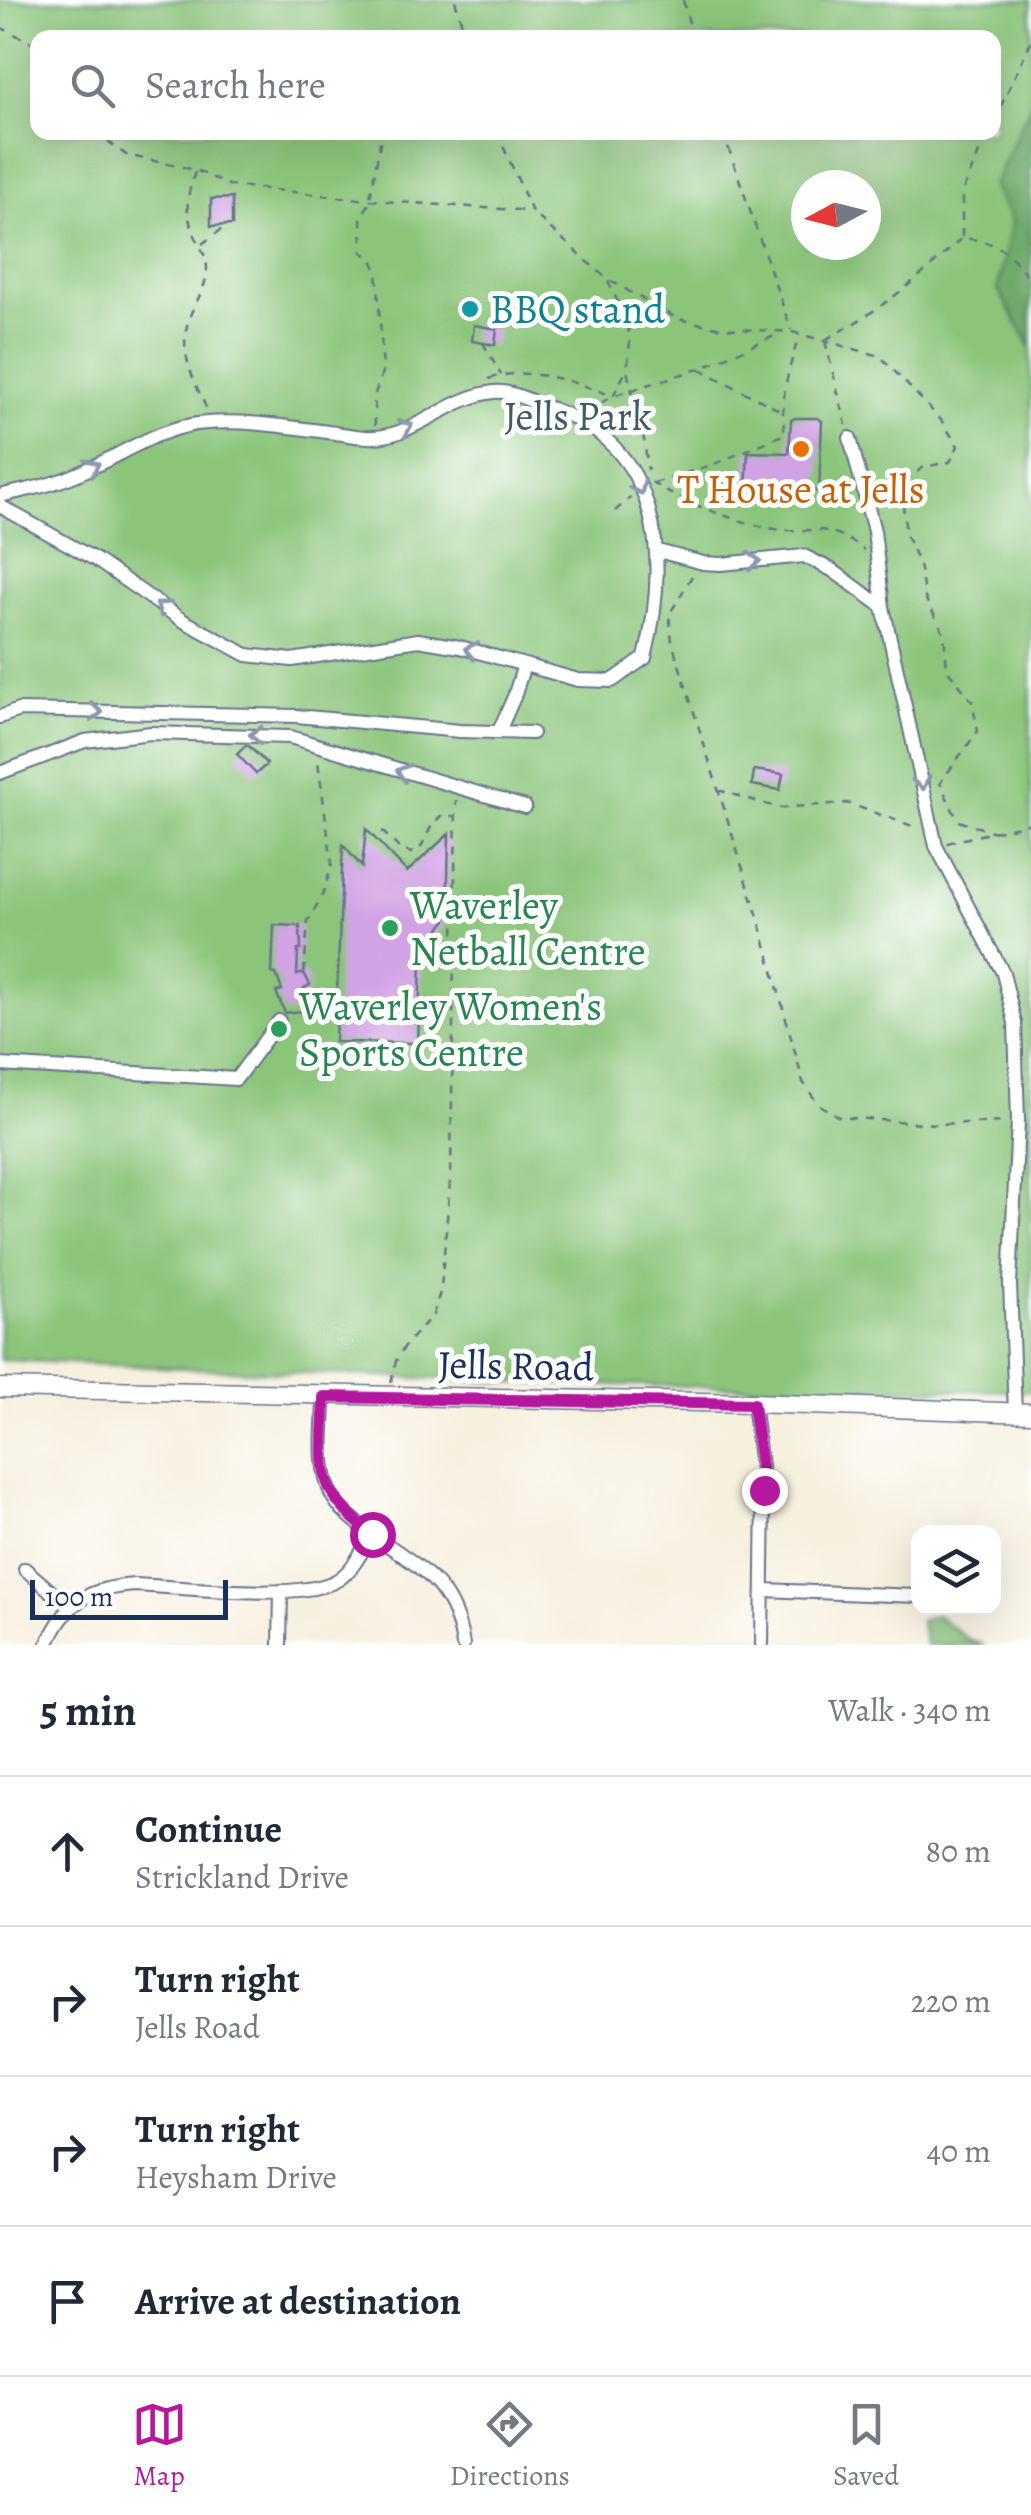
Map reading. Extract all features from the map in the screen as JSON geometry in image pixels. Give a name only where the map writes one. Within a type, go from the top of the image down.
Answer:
[{"type":"main road","name":"Jells Road","points":[[0,1388],[1023,1413]]},
{"type":"street","points":[[0,496],[60,481],[173,430],[205,423],[257,424],[375,438],[398,433],[464,398],[499,391],[576,417],[606,440],[648,485],[658,552],[656,613],[645,658],[612,680],[578,680],[460,647],[418,640],[292,660],[248,655],[182,620],[96,560],[0,506]]},
{"type":"street","points":[[850,438],[935,839],[1004,973],[1015,1023],[1018,1121],[1010,1284],[1023,1413]]},
{"type":"street","points":[[658,552],[703,563],[804,556],[832,570],[884,607]]},
{"type":"street","points":[[499,731],[524,664]]},
{"type":"street","points":[[0,717],[18,710],[319,718],[460,731],[532,733]]},
{"type":"street","points":[[315,745],[319,718]]},
{"type":"street","points":[[0,773],[85,741],[151,733],[290,737],[525,807]]},
{"type":"street","points":[[0,1065],[236,1079],[279,1021]]},
{"type":"street","points":[[324,1397],[325,1477],[331,1496],[344,1512],[440,1585],[459,1620],[463,1645]]},
{"type":"street","points":[[753,1404],[764,1490],[762,1645]]},
{"type":"street","points":[[47,1645],[69,1607],[112,1586],[317,1589],[340,1578],[372,1534]]},
{"type":"street","points":[[25,1569],[69,1607]]},
{"type":"street","points":[[763,1590],[911,1596]]},
{"type":"street","points":[[280,1645],[281,1591]]},
{"type":"path","points":[[455,0],[464,30]]},
{"type":"path","points":[[683,0],[691,30]]},
{"type":"path","points":[[0,28],[30,42]]},
{"type":"path","points":[[1001,106],[1031,41]]},
{"type":"path","points":[[106,140],[126,155],[196,170],[228,185],[532,212]]},
{"type":"path","points":[[375,438],[374,397],[383,370],[377,270],[371,258],[362,252],[361,218],[369,200],[380,140]]},
{"type":"path","points":[[500,140],[532,212],[607,280],[678,319],[721,328],[792,332],[880,356],[941,420],[958,446],[950,462],[924,466],[901,484],[906,535],[920,565],[925,598],[944,633],[947,670],[972,701],[978,730],[940,783],[958,821],[995,832]]},
{"type":"path","points":[[726,140],[792,332]]},
{"type":"path","points":[[824,340],[854,324],[922,276],[962,238],[962,192],[985,140]]},
{"type":"path","points":[[196,170],[186,199],[190,225],[208,268],[189,318],[184,350],[186,366],[208,412],[205,423]]},
{"type":"path","points":[[200,245],[225,227]]},
{"type":"path","points":[[962,238],[991,242],[1014,257],[1031,282]]},
{"type":"path","points":[[607,280],[627,322],[630,342],[626,370],[613,396]]},
{"type":"path","points":[[576,417],[613,396],[698,369],[781,333]]},
{"type":"path","points":[[615,511],[648,485],[712,465],[785,434],[781,411],[784,387],[800,334]]},
{"type":"path","points":[[824,340],[850,438]]},
{"type":"path","points":[[483,343],[500,376]]},
{"type":"path","points":[[698,369],[781,411]]},
{"type":"path","points":[[626,370],[644,440],[648,485]]},
{"type":"path","points":[[490,378],[514,372],[587,386],[613,396]]},
{"type":"path","points":[[648,485],[667,495],[774,529],[819,528],[841,534],[880,566]]},
{"type":"path","points":[[703,563],[683,588],[669,615],[672,642],[762,930],[803,1082],[818,1104],[839,1117],[954,1125],[1018,1121]]},
{"type":"path","points":[[304,973],[308,921],[323,894],[332,864],[315,745]]},
{"type":"path","points":[[390,1398],[396,1361],[433,1315],[442,1289],[451,1172],[456,787]]},
{"type":"path","points":[[718,790],[779,808],[848,803],[935,839],[1031,823]]},
{"type":"path","points":[[382,831],[400,849],[411,853],[420,849],[441,816],[456,816]]},
{"type":"green space","name":"Jells Park","points":[[0,0],[1031,0],[1031,1391],[552,1384],[0,1360]]},
{"type":"green space","points":[[1031,104],[1031,347],[998,289],[1012,221],[993,186]]},
{"type":"green space","points":[[936,1615],[970,1641],[984,1645],[926,1645],[920,1620]]},
{"type":"building","points":[[232,198],[232,225],[211,226],[211,199]]},
{"type":"building","points":[[474,325],[497,329],[495,345],[472,341]]},
{"type":"building","points":[[791,420],[822,421],[819,491],[746,489],[748,452],[789,453]]},
{"type":"building","points":[[245,746],[267,764],[256,774],[237,754]]},
{"type":"building","points":[[754,770],[783,774],[780,790],[752,785]]},
{"type":"building","name":"Waverley Netball Centre","points":[[366,829],[407,872],[449,834],[447,920],[433,936],[427,962],[421,963],[418,1043],[335,1042],[343,845],[362,867]]},
{"type":"building","points":[[274,925],[300,926],[297,975],[304,973],[310,985],[304,988],[315,1014],[305,1019],[301,1011],[285,1013],[276,992],[282,990],[272,973]]},
{"type":"place","name":"BBQ stand","points":[[470,309]]},
{"type":"place","name":"T House at Jells","points":[[801,449]]},
{"type":"place","name":"Waverley Netball Centre","points":[[390,928]]},
{"type":"place","name":"Waverley Women's Sports Centre","points":[[279,1029]]},
{"type":"route","points":[[372,1534],[331,1496],[325,1477],[324,1397],[753,1404],[764,1490]]}]
